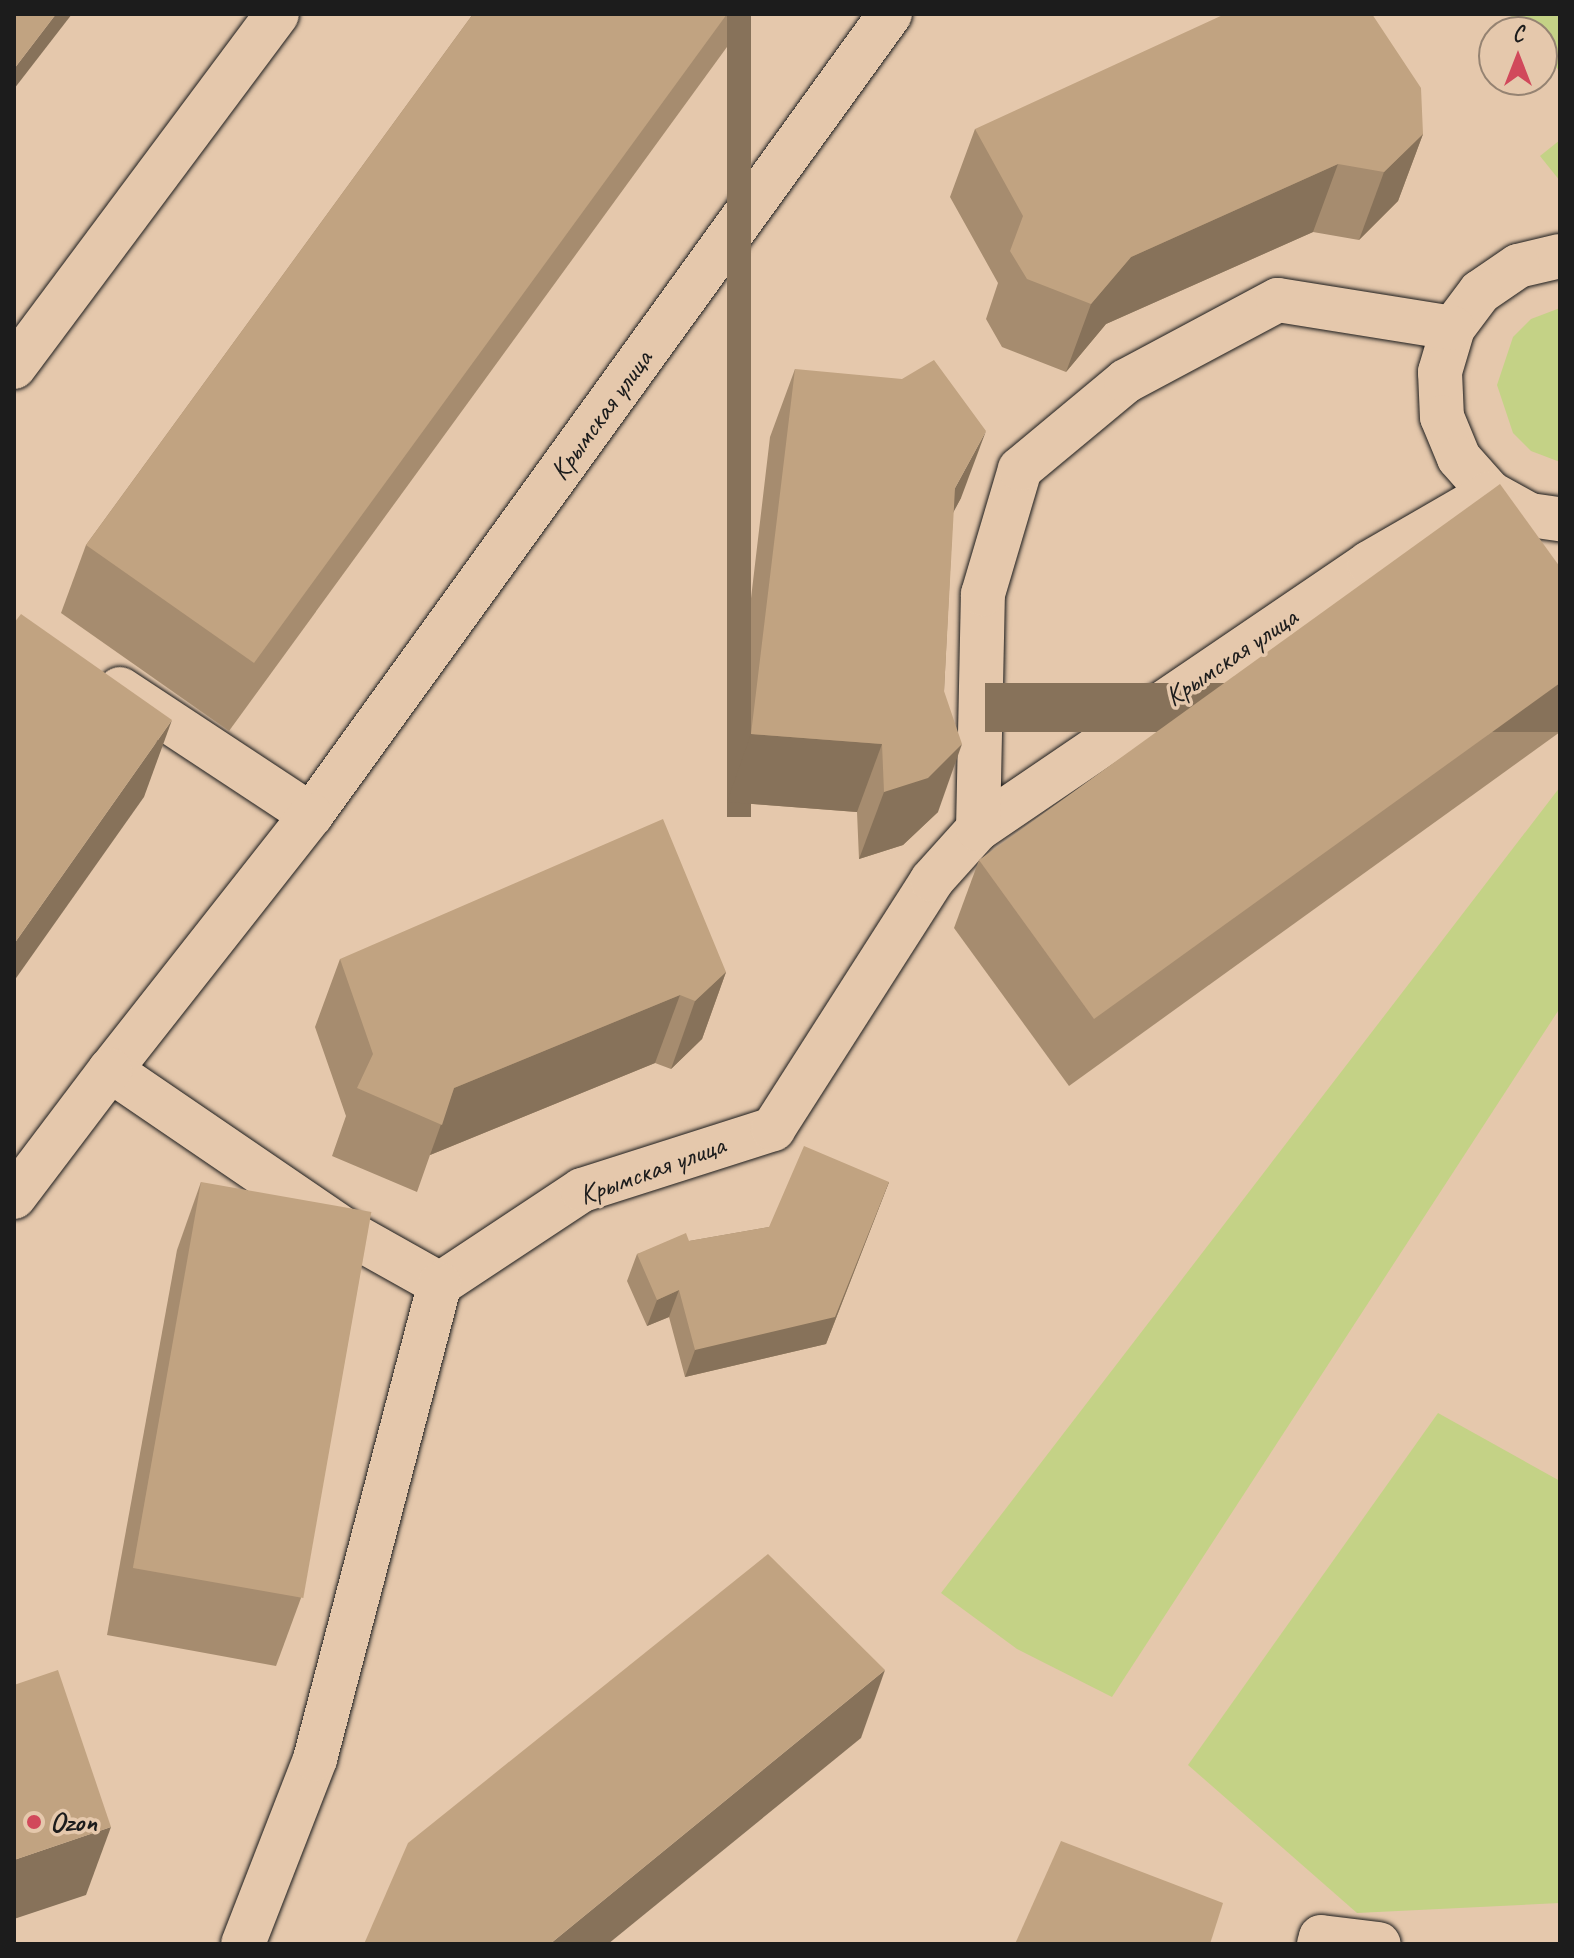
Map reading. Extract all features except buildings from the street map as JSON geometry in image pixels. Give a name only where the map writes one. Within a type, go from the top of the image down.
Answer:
[{"type":"street","points":[[14,367],[277,14]]},
{"type":"street","name":"Крымская улица","points":[[14,1197],[311,815],[890,14]]},
{"type":"street","points":[[1560,256],[1518,266],[1480,292],[1453,328],[1440,372],[1442,417],[1459,458],[1490,493],[1530,515],[1560,519]]},
{"type":"street","points":[[978,829],[983,594],[1020,469],[1126,381],[1278,300],[1453,328]]},
{"type":"street","name":"Крымская улица","points":[[440,1284],[582,1190],[773,1129],[932,880],[978,829],[1369,563],[1490,493]]},
{"type":"street","points":[[91,671],[311,815]]},
{"type":"street","points":[[110,1070],[349,1233],[440,1284],[315,1759],[243,1944]]},
{"type":"street","points":[[1320,1940],[1379,1944]]},
{"type":"green space","points":[[1509,14],[1560,14],[1560,72],[1558,16]]},
{"type":"green space","points":[[1560,140],[1560,181],[1540,156]]},
{"type":"green space","points":[[1560,308],[1560,462],[1531,451],[1513,433],[1497,385],[1513,337],[1531,319]]},
{"type":"green space","points":[[1560,787],[1560,1008],[1112,1697],[1017,1649],[941,1593]]},
{"type":"green space","points":[[1438,1413],[1560,1481],[1560,1903],[1357,1913],[1188,1765]]},
{"type":"place","name":"Ozon","points":[[34,1822]]}]
